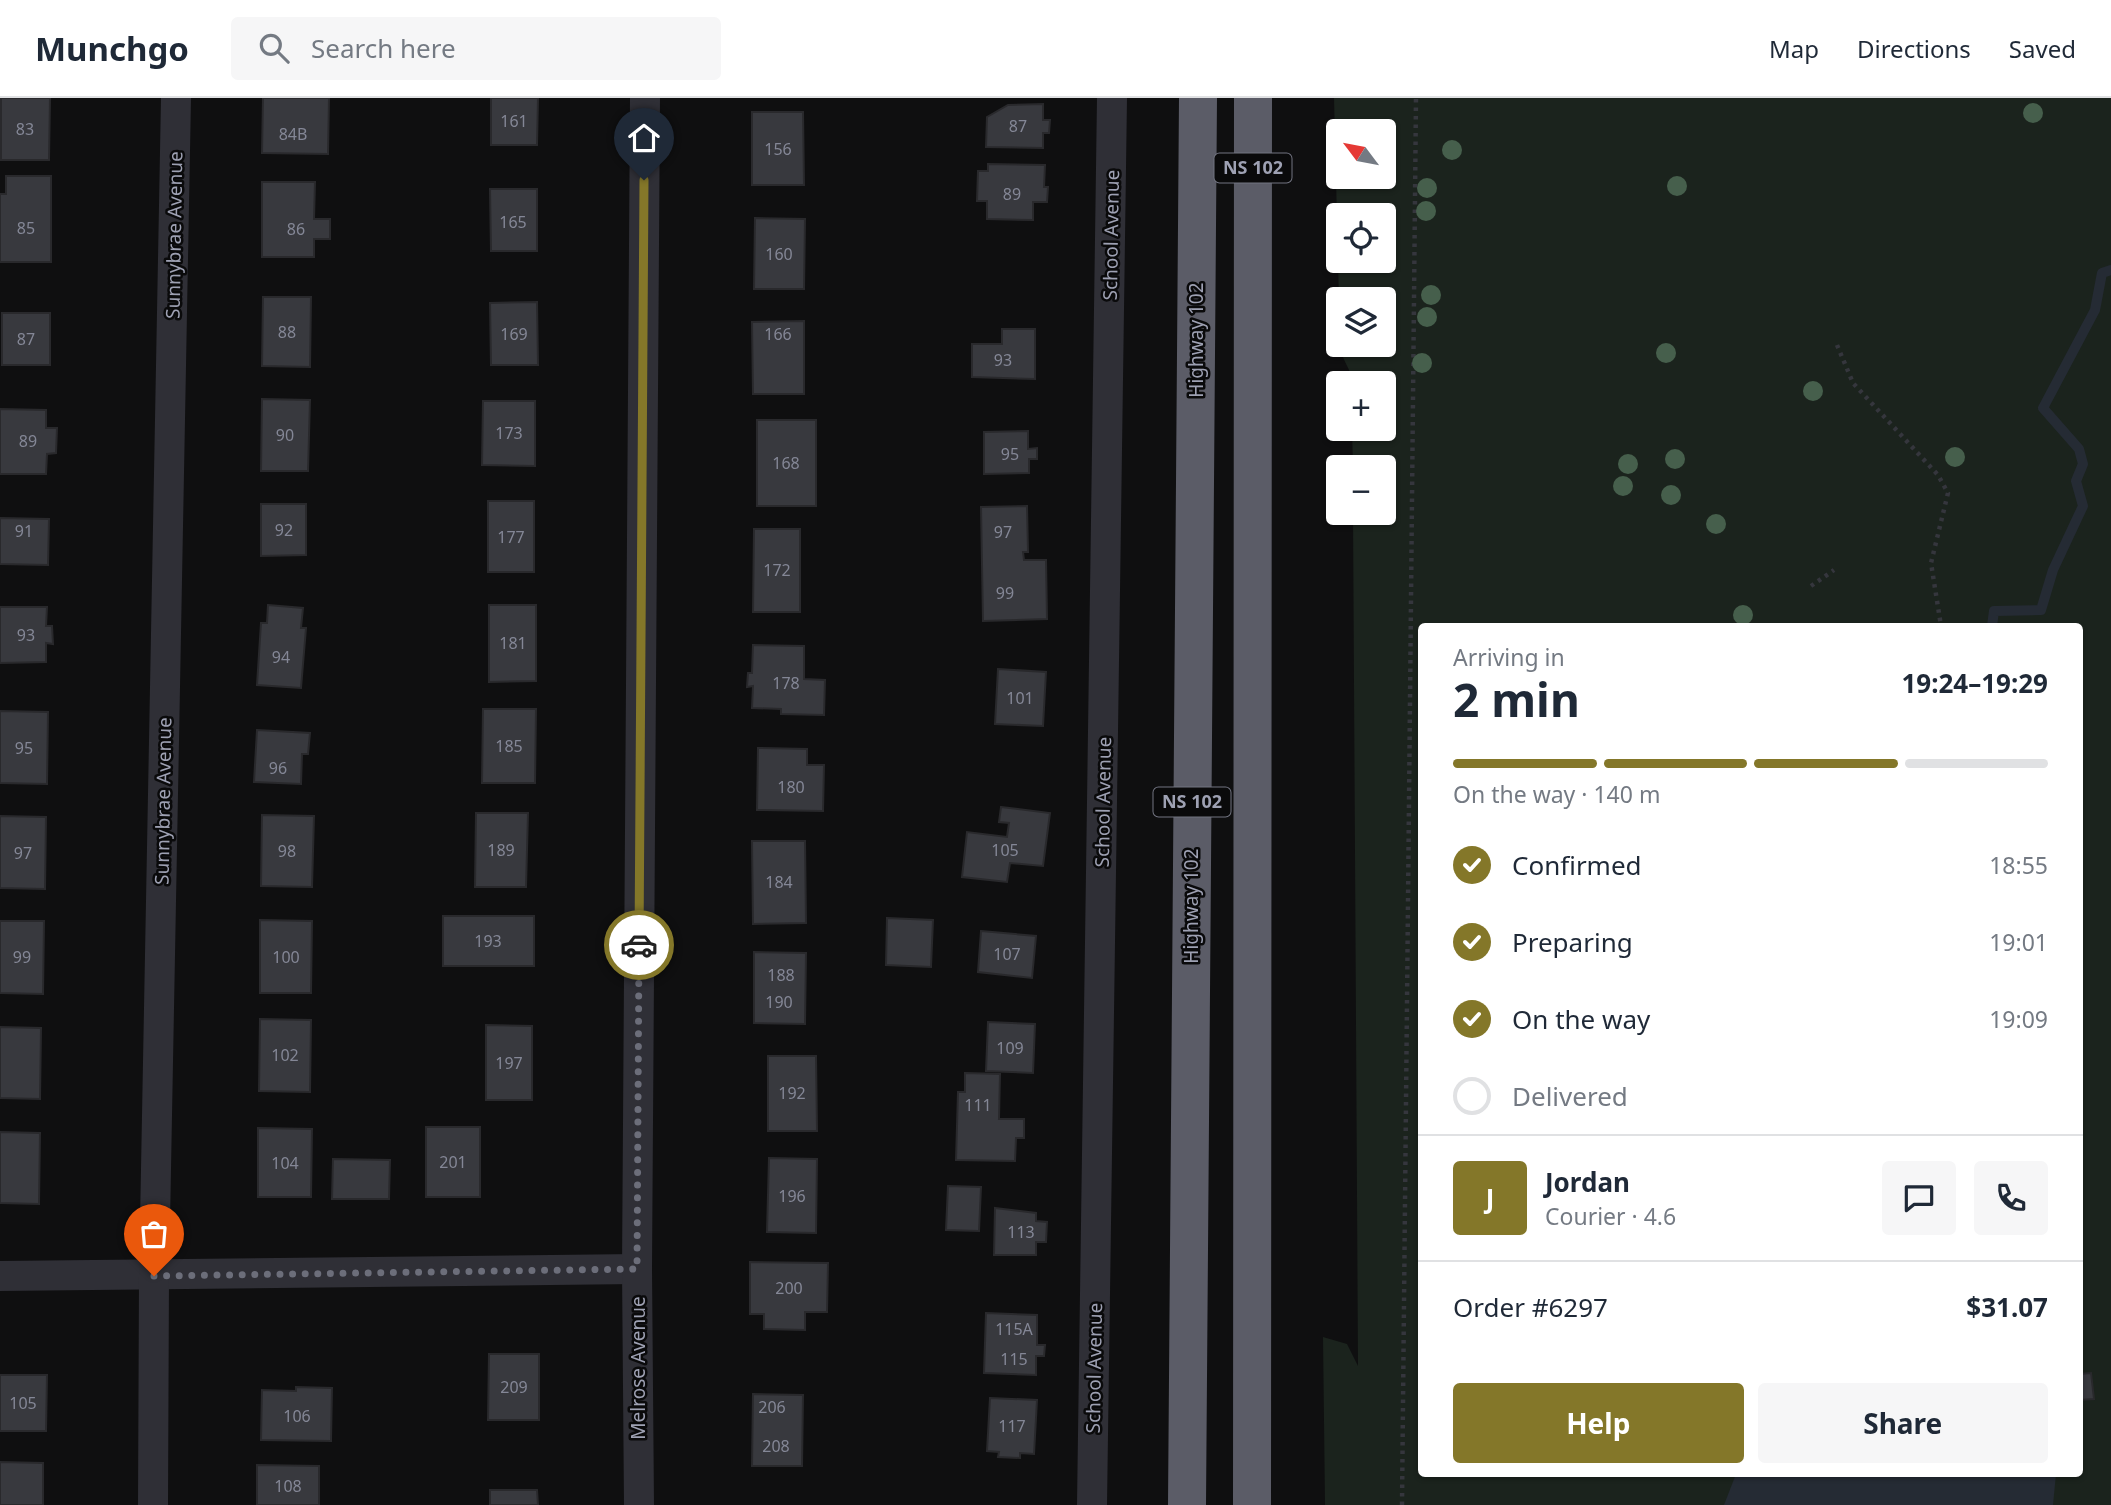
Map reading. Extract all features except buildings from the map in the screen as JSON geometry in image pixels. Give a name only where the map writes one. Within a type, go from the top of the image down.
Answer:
[{"type":"highway","name":"Highway 102","points":[[1187,1505],[1198,98]]},
{"type":"highway","name":"NS 102","points":[[1252,1505],[1253,98]]},
{"type":"street","name":"Sunnybrae Avenue","points":[[153,1505],[154,1276],[177,98]]},
{"type":"street","name":"Melrose Avenue","points":[[639,1505],[637,1269],[645,98]]},
{"type":"street","name":"School Avenue","points":[[1092,1505],[1112,98]]},
{"type":"street","points":[[0,1276],[637,1269]]},
{"type":"path","points":[[1402,1505],[1416,98]]},
{"type":"path","points":[[1836,345],[1853,383],[1938,475],[1948,493],[1931,563],[1941,623]]},
{"type":"path","points":[[1811,586],[1834,570]]},
{"type":"shaded area","points":[[1334,98],[2111,98],[2111,1505],[1325,1505],[1323,1337],[1347,1344],[1358,1366],[1353,525],[1396,525],[1396,455],[1353,455],[1352,441],[1396,441],[1396,371],[1349,371],[1343,357],[1396,357],[1396,287],[1339,287],[1338,273],[1396,273],[1396,203],[1337,203],[1336,189],[1396,189],[1396,119],[1335,119]]},
{"type":"shaded area","points":[[1735,1477],[2056,1477],[2053,1505],[1724,1505]]},
{"type":"waterway","points":[[1992,623],[1994,611],[2041,610],[2053,570],[2083,506],[2076,481],[2083,464],[2079,449],[2043,408],[2095,310],[2102,273],[2111,270]]},
{"type":"way so far","points":[[154,1276],[637,1269],[639,945]]},
{"type":"route","points":[[639,945],[644,180]]}]
